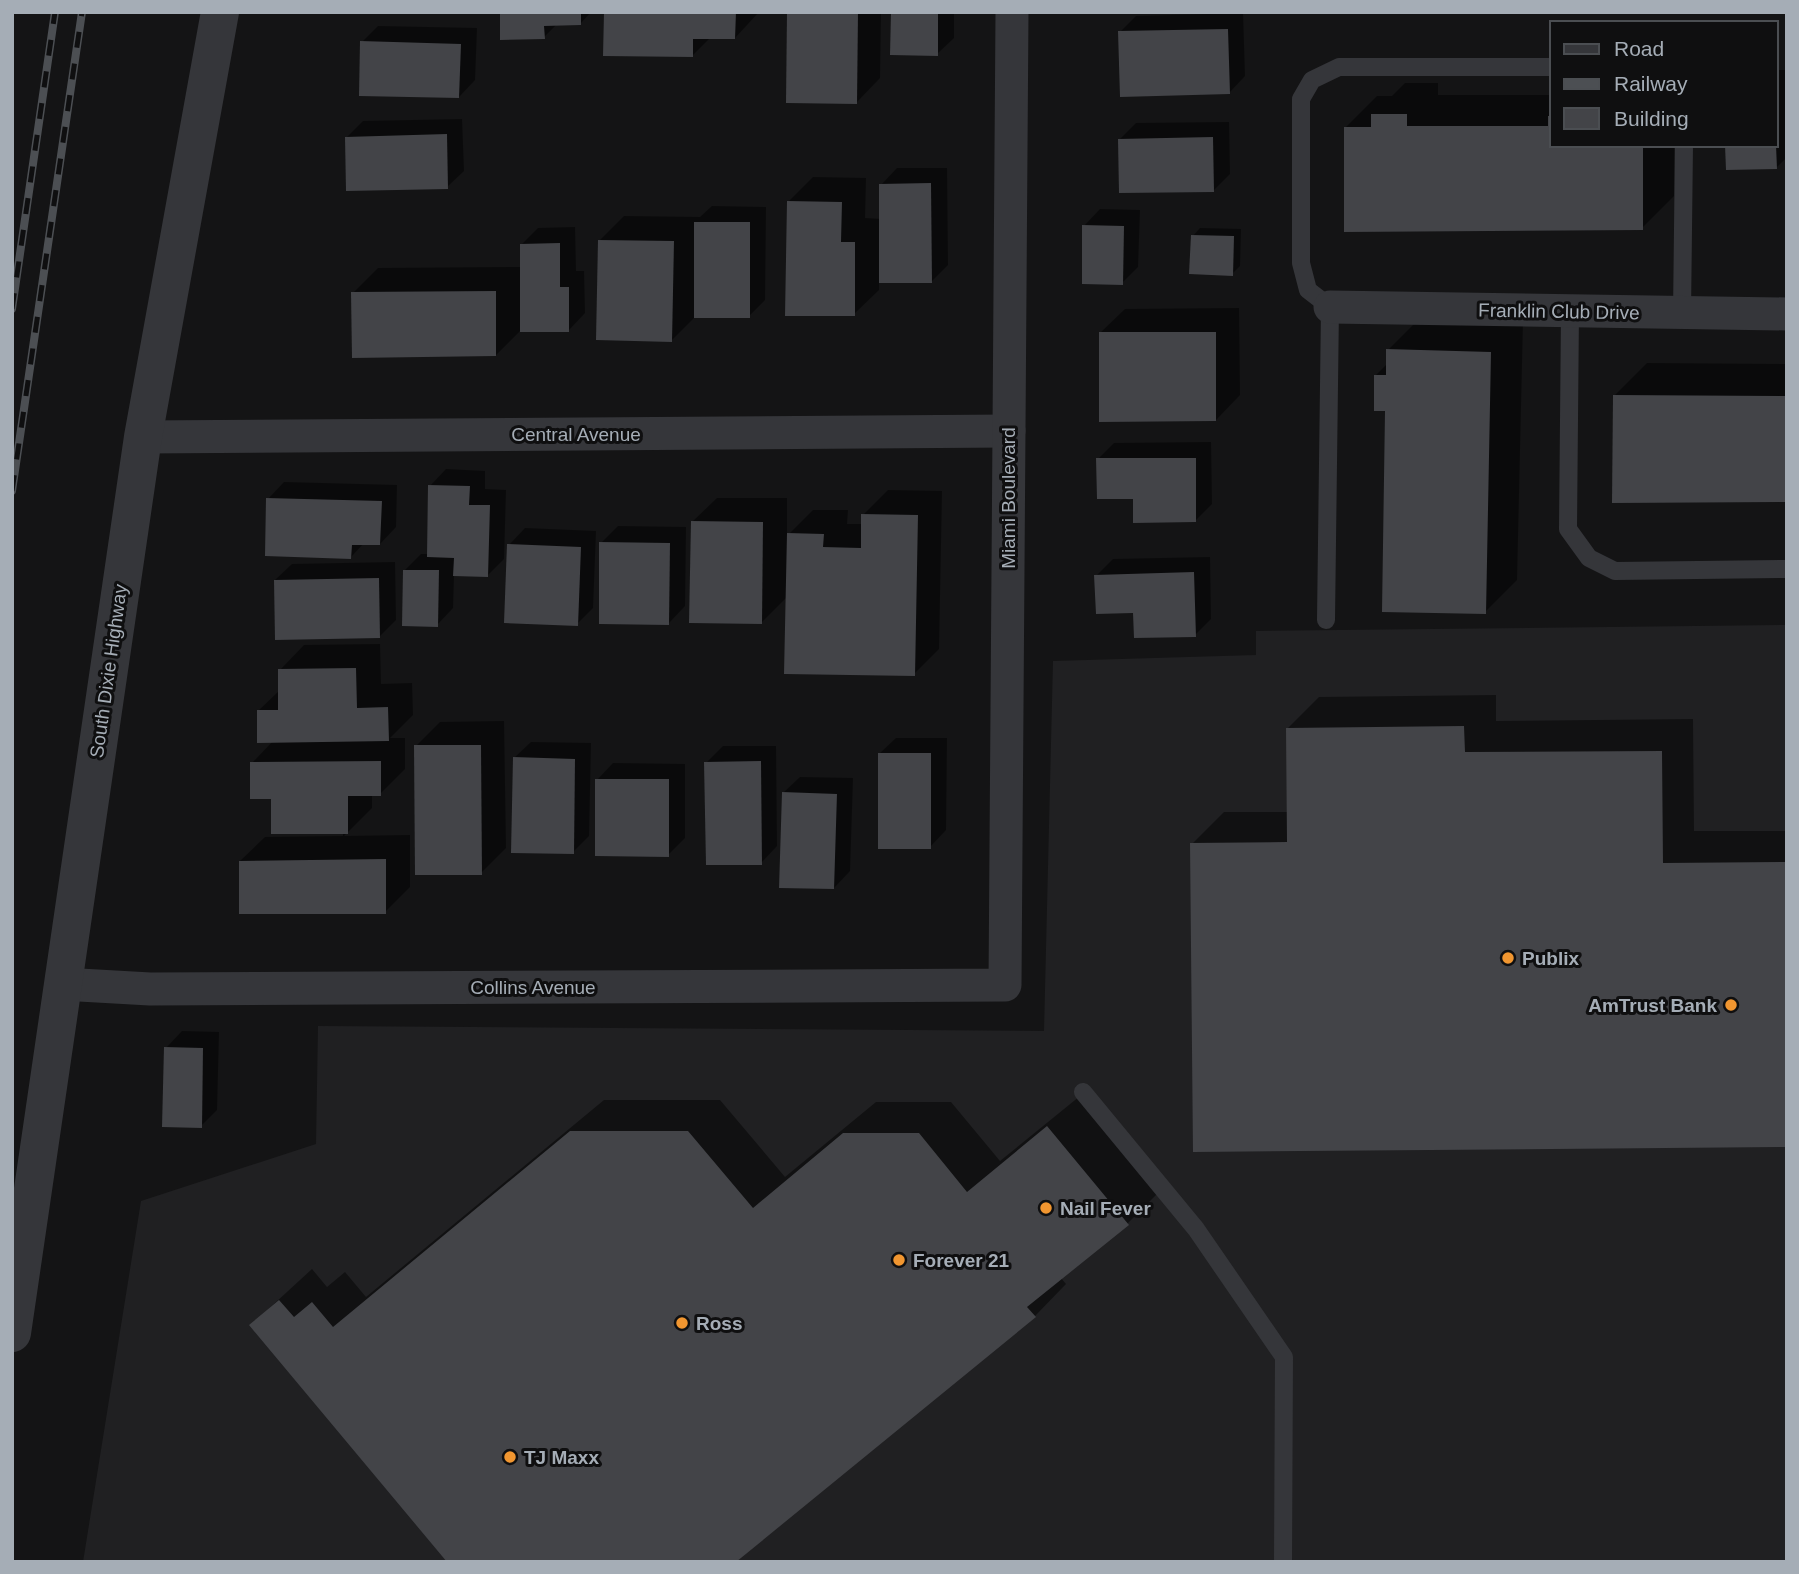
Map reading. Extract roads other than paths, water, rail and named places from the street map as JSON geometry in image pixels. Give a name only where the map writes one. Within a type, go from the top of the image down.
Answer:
[{"type":"street","name":"South Dixie Highway","points":[[12,1333],[143,437],[220,12]]},
{"type":"street","name":"Miami Boulevard","points":[[1005,985],[1012,12]]},
{"type":"street","name":"Franklin Club Drive","points":[[1330,307],[1787,314]]},
{"type":"street","name":"Central Avenue","points":[[143,437],[1009,431]]},
{"type":"street","name":"Collins Avenue","points":[[62,984],[150,989],[1005,985]]},
{"type":"lane","points":[[1326,620],[1330,307],[1308,290],[1301,262],[1301,99],[1312,79],[1339,67],[1550,67]]},
{"type":"lane","points":[[1682,313],[1684,147]]},
{"type":"lane","points":[[1570,312],[1568,529],[1589,558],[1615,571],[1787,569]]},
{"type":"lane","points":[[1083,1092],[1196,1229],[1284,1357],[1283,1562]]},
{"type":"railway","points":[[12,309],[55,12]]},
{"type":"railway","points":[[12,491],[82,12]]},
{"type":"place","name":"Publix","points":[[1508,958]]},
{"type":"place","name":"AmTrust Bank","points":[[1731,1005]]},
{"type":"place","name":"Nail Fever","points":[[1046,1208]]},
{"type":"place","name":"Forever 21","points":[[899,1260]]},
{"type":"place","name":"Ross","points":[[682,1323]]},
{"type":"place","name":"TJ Maxx","points":[[510,1457]]}]
